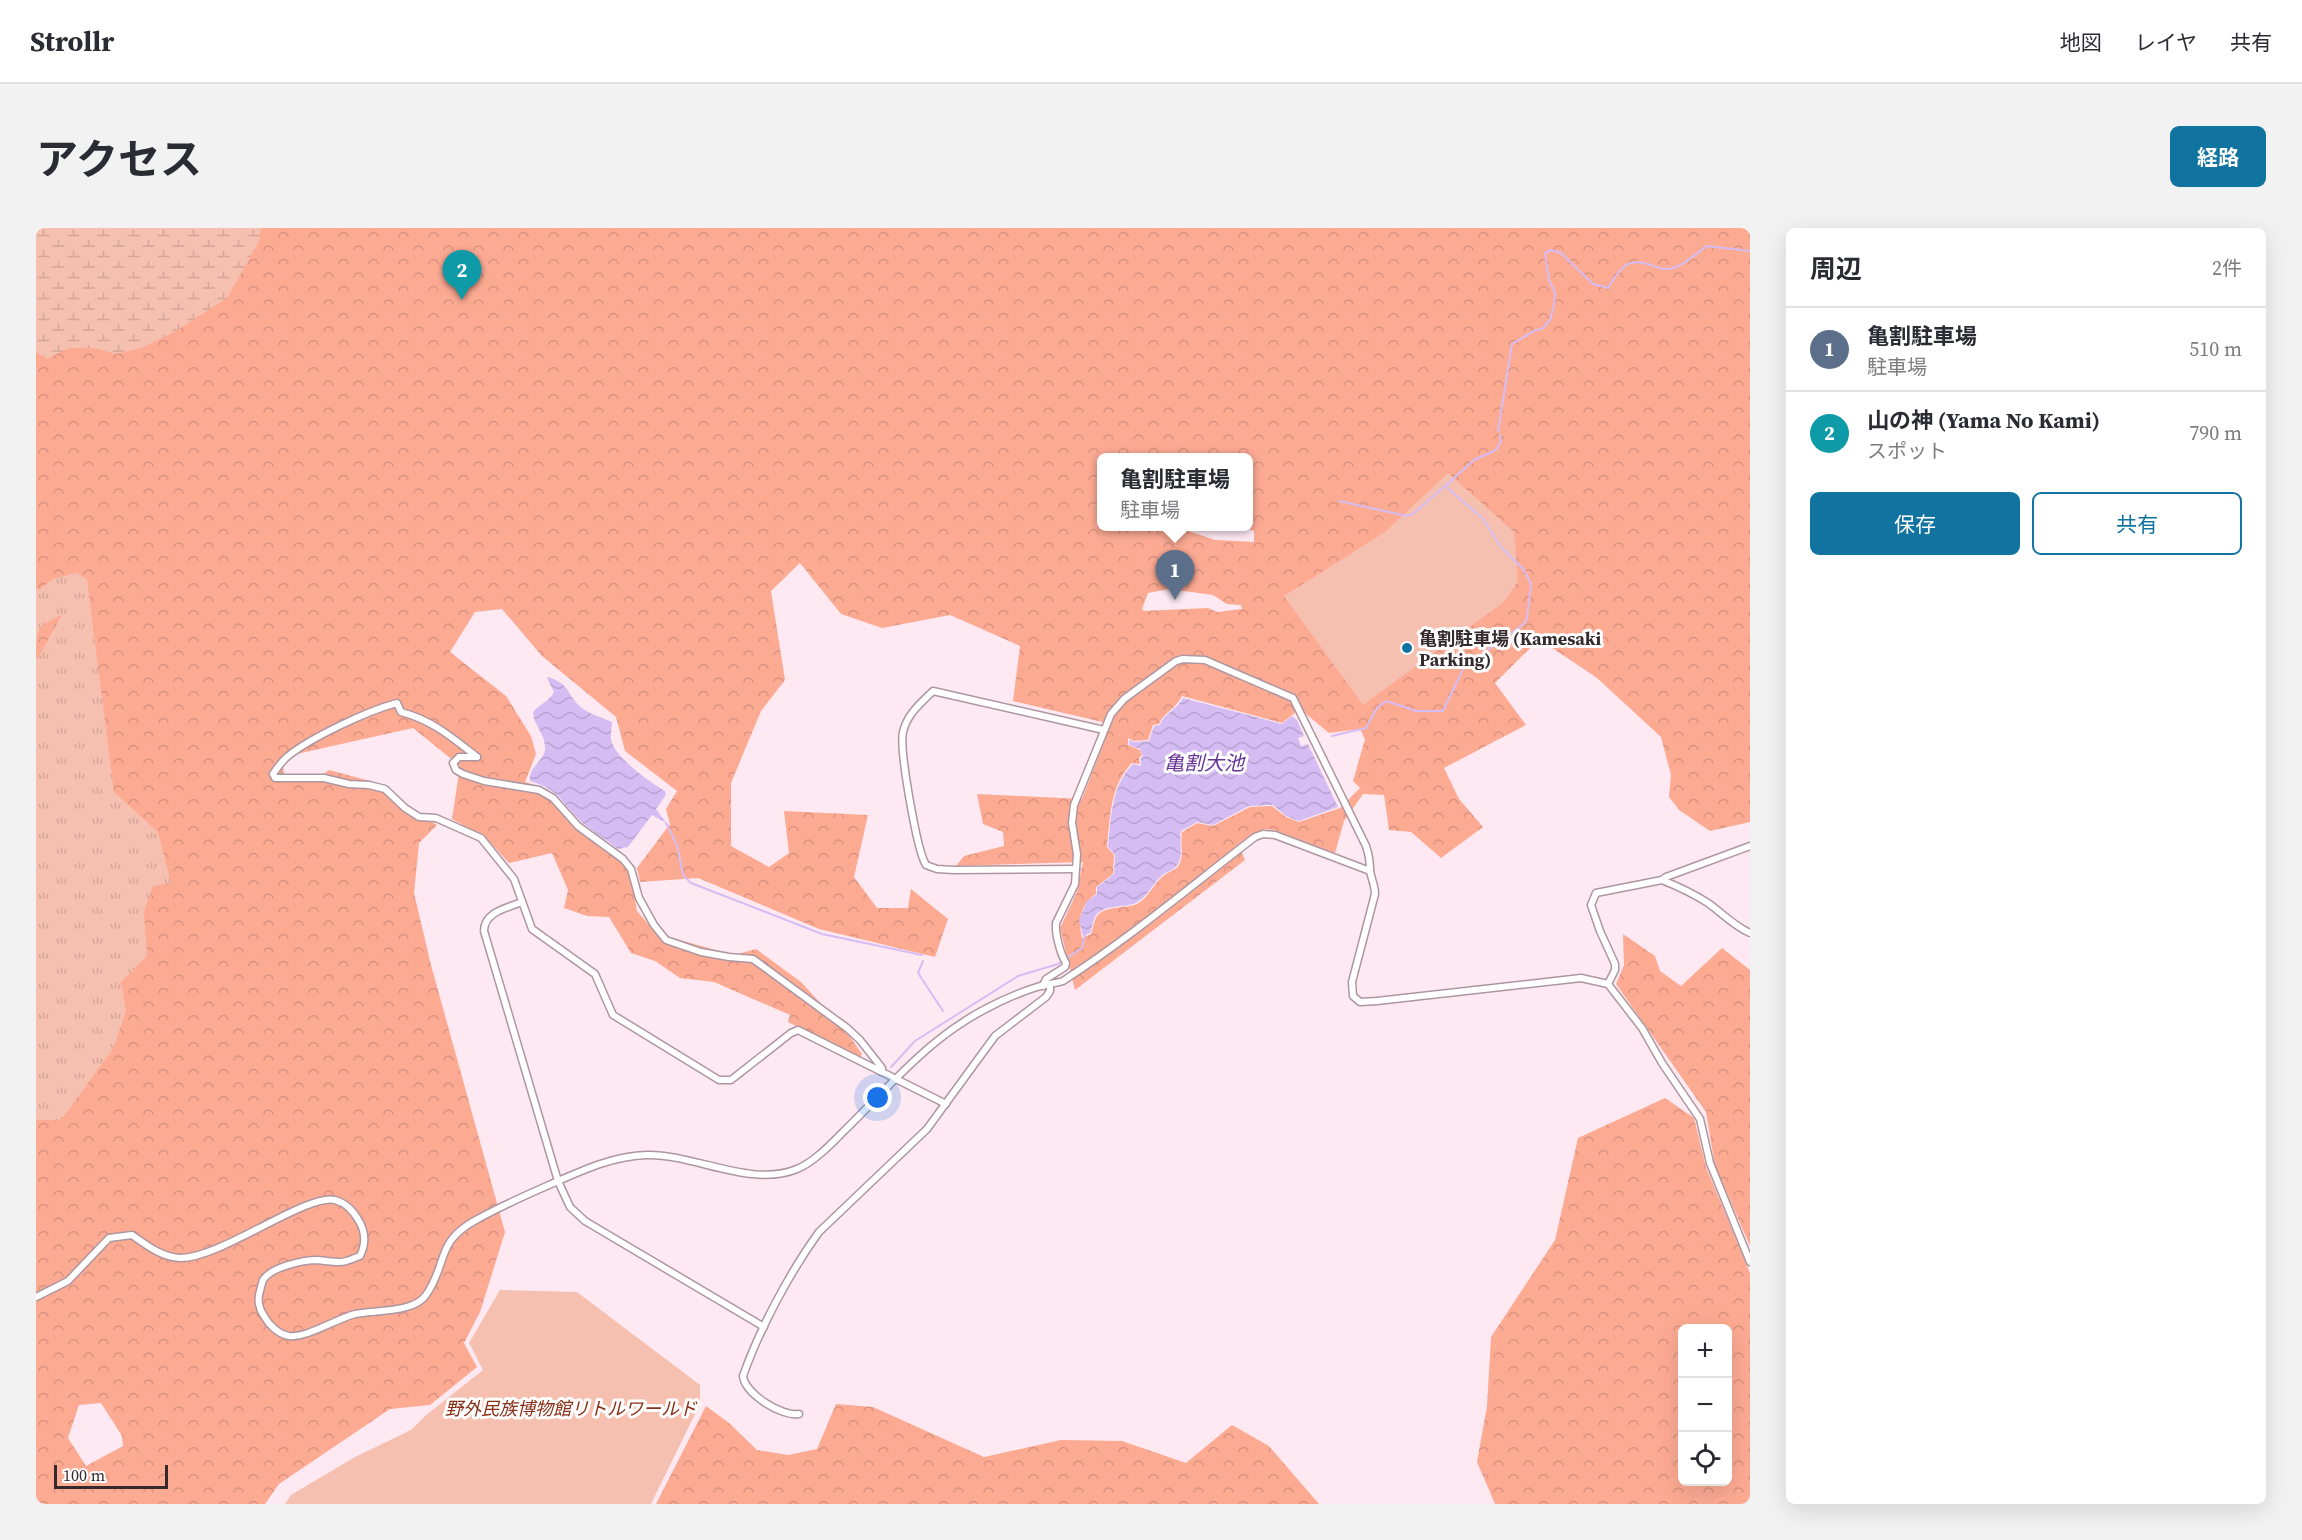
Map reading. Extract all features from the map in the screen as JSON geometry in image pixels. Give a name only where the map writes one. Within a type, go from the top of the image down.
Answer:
[{"type":"street","points":[[798,1414],[792,1415],[778,1409],[755,1396],[744,1384],[742,1376],[764,1327],[806,1250],[819,1232],[927,1129],[995,1036],[1046,997],[1050,991],[1046,979],[1065,967],[1056,923],[1075,884],[1077,854],[1072,817],[1074,805],[1104,730],[1111,714],[1124,699],[1176,661],[1183,659],[1205,660],[1293,698],[1366,846],[1371,861],[1370,871],[1375,883],[1375,894],[1352,982],[1353,996],[1360,1002],[1581,978],[1608,984],[1642,1028],[1700,1119],[1710,1163],[1750,1262]]},
{"type":"street","points":[[1076,869],[954,870],[937,869],[927,865],[921,853],[909,793],[902,747],[903,731],[910,715],[933,691],[1104,730]]},
{"type":"street","points":[[882,1072],[882,1068],[866,1047],[847,1028],[779,980],[753,958],[700,952],[666,940],[654,925],[639,898],[631,869],[623,859],[578,826],[553,798],[540,790],[484,781],[456,770],[453,763],[459,756],[477,758],[441,728],[419,717],[401,712],[397,704],[372,711],[314,740],[287,757],[273,774],[275,778],[324,777],[350,784],[385,789],[405,808],[419,817],[436,818],[481,838],[514,879],[530,925],[535,932],[595,974],[613,1014],[719,1080],[731,1080],[798,1030],[882,1072],[896,1079],[946,1104]]},
{"type":"street","points":[[36,1297],[68,1281],[109,1238],[132,1234],[158,1251],[181,1258],[204,1254],[311,1204],[334,1200],[348,1207],[360,1222],[365,1238],[360,1256],[341,1262],[315,1260],[272,1272],[264,1279],[258,1296],[261,1312],[268,1324],[280,1333],[289,1336],[301,1335],[340,1318],[416,1305],[426,1297],[447,1244],[458,1232],[481,1218],[583,1169],[616,1159],[644,1155],[688,1160],[747,1173],[768,1175],[797,1169],[827,1148],[935,1042],[960,1024],[981,1012],[1047,985],[1063,981],[1151,920],[1246,844],[1263,834],[1275,835],[1370,871]]},
{"type":"street","points":[[1608,984],[1615,970],[1615,964],[1591,904],[1596,893],[1662,880],[1750,846]]},
{"type":"street","points":[[1662,880],[1706,902],[1742,930],[1750,933]]},
{"type":"street","points":[[522,902],[488,918],[484,924],[484,931],[558,1181],[570,1207],[577,1216],[764,1327]]},
{"type":"green space","points":[[36,228],[1750,228],[1750,822],[1710,831],[1679,810],[1669,797],[1671,775],[1661,737],[1597,678],[1539,639],[1495,683],[1526,725],[1444,768],[1459,799],[1483,827],[1441,858],[1411,832],[1389,830],[1384,795],[1363,794],[1344,821],[1335,853],[1274,830],[1264,829],[1238,844],[1245,860],[1075,990],[1060,928],[1077,892],[1083,862],[956,866],[964,856],[1004,846],[1003,832],[983,824],[977,794],[1082,799],[1111,724],[1013,701],[1020,646],[950,615],[882,628],[841,614],[800,563],[771,591],[785,680],[761,711],[731,783],[731,846],[769,867],[789,853],[784,811],[868,815],[854,877],[877,908],[908,908],[911,889],[948,919],[935,957],[819,929],[698,878],[640,882],[637,868],[670,824],[666,809],[677,791],[625,751],[616,717],[542,656],[502,609],[475,612],[450,652],[506,696],[531,736],[536,754],[525,782],[547,789],[565,805],[581,825],[628,860],[637,911],[665,943],[672,938],[734,955],[756,949],[801,982],[846,1031],[862,1054],[860,1058],[788,1022],[790,1015],[714,982],[680,978],[655,961],[631,953],[609,917],[587,916],[564,908],[568,890],[552,853],[509,863],[486,838],[452,819],[460,766],[413,728],[283,757],[284,781],[316,780],[329,770],[374,782],[437,825],[419,843],[414,893],[431,965],[505,1232],[480,1312],[464,1343],[477,1367],[430,1405],[390,1409],[279,1484],[265,1504],[36,1504],[36,1120],[61,1120],[113,1049],[126,1011],[121,982],[147,956],[144,912],[153,886],[171,883],[158,832],[114,792],[87,579],[76,573],[53,579],[40,589],[36,589]],"holes":[[[1169,589],[1213,595],[1227,604],[1241,605],[1242,609],[1217,612],[1208,608],[1144,611],[1142,609],[1148,593]],[[1182,696],[1282,723],[1300,709],[1329,733],[1360,729],[1365,739],[1353,781],[1360,788],[1340,808],[1299,822],[1286,817],[1272,806],[1250,807],[1213,826],[1197,823],[1182,832],[1182,855],[1177,868],[1162,877],[1137,904],[1105,910],[1097,916],[1091,934],[1082,938],[1080,919],[1083,908],[1096,894],[1096,887],[1113,874],[1114,855],[1107,847],[1115,792],[1119,781],[1132,763],[1140,764],[1139,758],[1142,755],[1140,750],[1128,745],[1128,738],[1134,741],[1148,740],[1153,725],[1159,724]],[[101,1403],[122,1436],[123,1446],[86,1466],[68,1438],[79,1405]]]},
{"type":"green space","points":[[36,228],[261,228],[259,242],[227,298],[176,331],[141,348],[116,354],[95,348],[69,348],[47,359],[36,352]]},
{"type":"green space","points":[[36,432],[298,982],[36,1167]]},
{"type":"green space","points":[[1448,473],[1514,532],[1518,581],[1504,602],[1363,705],[1284,596],[1385,532]]},
{"type":"green space","points":[[62,615],[36,661],[36,642],[39,631],[47,622]]},
{"type":"green space","points":[[1623,934],[1655,956],[1660,971],[1681,986],[1722,948],[1750,970],[1750,1246],[1715,1166],[1706,1112],[1616,984],[1624,965]]},
{"type":"green space","points":[[1665,1098],[1694,1118],[1706,1167],[1750,1273],[1750,1504],[1495,1504],[1477,1462],[1487,1406],[1491,1337],[1555,1240],[1578,1138]]},
{"type":"green space","name":"野外民族博物館リトルワールド","points":[[500,1290],[577,1292],[700,1385],[700,1404],[651,1504],[285,1504],[291,1495],[355,1457],[411,1430],[483,1370],[469,1343]]},
{"type":"green space","points":[[836,1404],[873,1407],[984,1457],[1061,1440],[1122,1441],[1186,1463],[1232,1425],[1269,1446],[1319,1504],[656,1504],[706,1406],[729,1423],[757,1450],[788,1455],[817,1449]]},
{"type":"water","points":[[548,677],[561,683],[582,708],[612,722],[611,739],[616,751],[636,771],[665,791],[666,795],[656,809],[666,823],[652,815],[628,847],[618,849],[584,824],[549,789],[530,781],[532,771],[545,752],[544,742],[533,712],[554,692]]},
{"type":"water","name":"亀割大池","points":[[1183,698],[1282,724],[1292,716],[1297,720],[1304,736],[1298,738],[1301,746],[1308,744],[1338,807],[1299,821],[1286,816],[1273,805],[1249,806],[1213,825],[1197,822],[1181,831],[1181,854],[1176,867],[1161,876],[1147,894],[1136,903],[1104,909],[1096,915],[1090,933],[1083,936],[1079,920],[1087,901],[1097,894],[1097,887],[1114,874],[1115,855],[1108,847],[1111,814],[1116,793],[1120,782],[1133,764],[1141,766],[1143,756],[1140,749],[1129,745],[1129,740],[1149,741],[1154,726],[1160,725]]},
{"type":"waterway","points":[[1498,431],[1512,344],[1542,329],[1550,320],[1554,305],[1555,292],[1549,280],[1545,253],[1551,250],[1561,253],[1593,284],[1608,288],[1624,267],[1634,262],[1666,269],[1682,264],[1707,246],[1750,251]]},
{"type":"waterway","points":[[1332,736],[1366,728],[1377,708],[1386,701],[1416,711],[1443,711],[1464,667],[1524,624],[1527,618],[1531,584],[1524,570],[1501,547],[1482,518],[1445,486],[1474,460],[1496,450],[1501,441],[1500,435]]},
{"type":"waterway","points":[[1339,501],[1407,516],[1413,514],[1445,486]]},
{"type":"waterway","points":[[666,823],[677,845],[683,875],[691,883],[822,934],[922,955]]},
{"type":"waterway","points":[[891,1067],[915,1041],[1018,976],[1058,964],[1082,948],[1085,934]]},
{"type":"waterway","points":[[923,961],[918,973],[943,1011]]},
{"type":"place","name":"山の神 (Yama No Kami)","points":[[462,300]]},
{"type":"place","name":"亀割駐車場","points":[[1175,600]]},
{"type":"place","name":"亀割駐車場 (Kamesaki Parking)","points":[[1407,648]]}]
